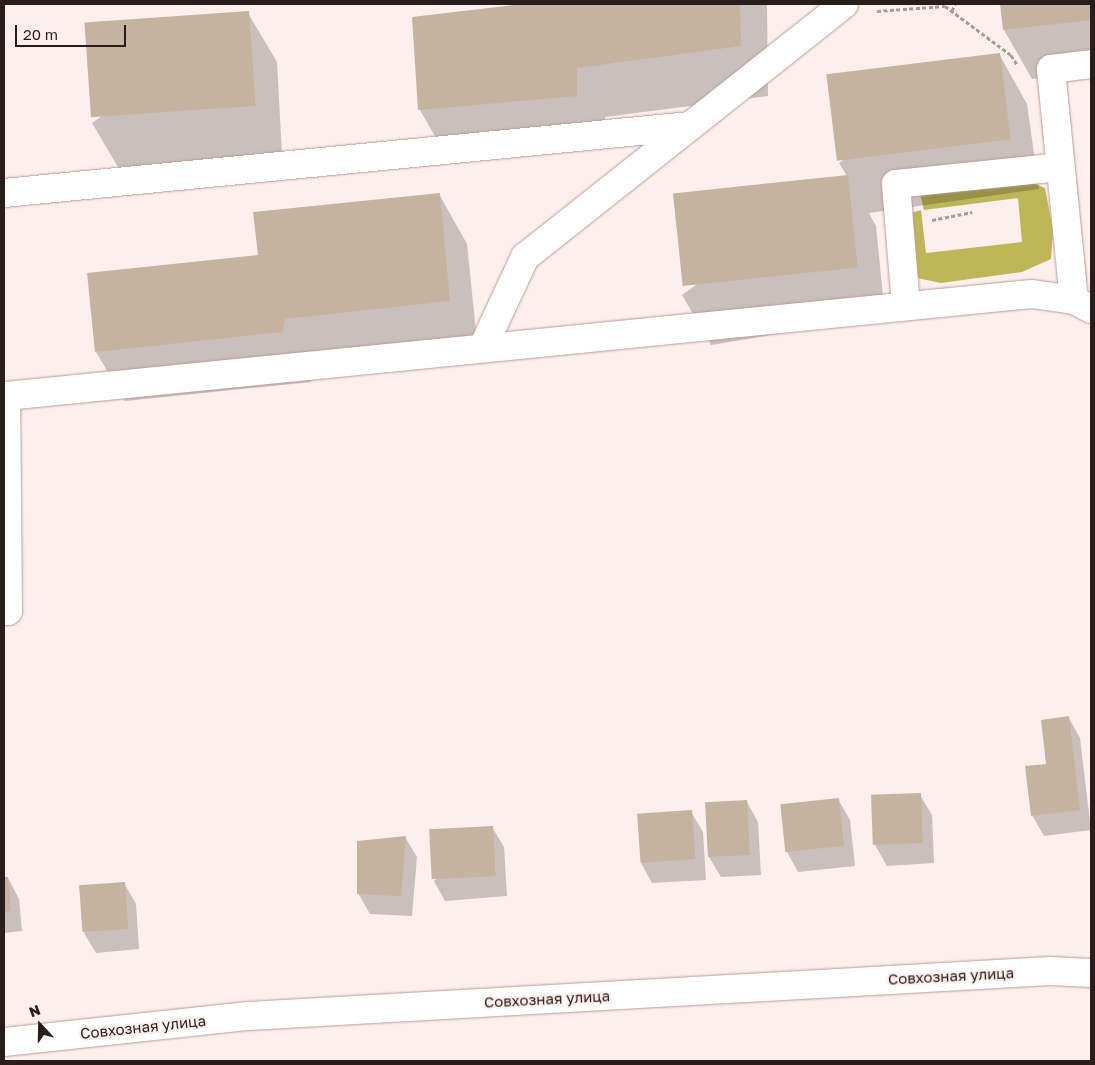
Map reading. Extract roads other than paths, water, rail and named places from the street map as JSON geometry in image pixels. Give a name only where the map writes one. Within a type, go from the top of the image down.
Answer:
[{"type":"street","points":[[483,347],[525,257],[844,4]]},
{"type":"street","points":[[4,611],[8,611],[5,385],[483,347],[1032,294],[1082,304],[1060,167],[1051,69],[1091,64]]},
{"type":"street","points":[[4,193],[690,126]]},
{"type":"street","points":[[906,306],[896,184],[1060,167]]},
{"type":"street","name":"Совхозная улица","points":[[4,1042],[249,1016],[1050,971],[1091,973]]}]
